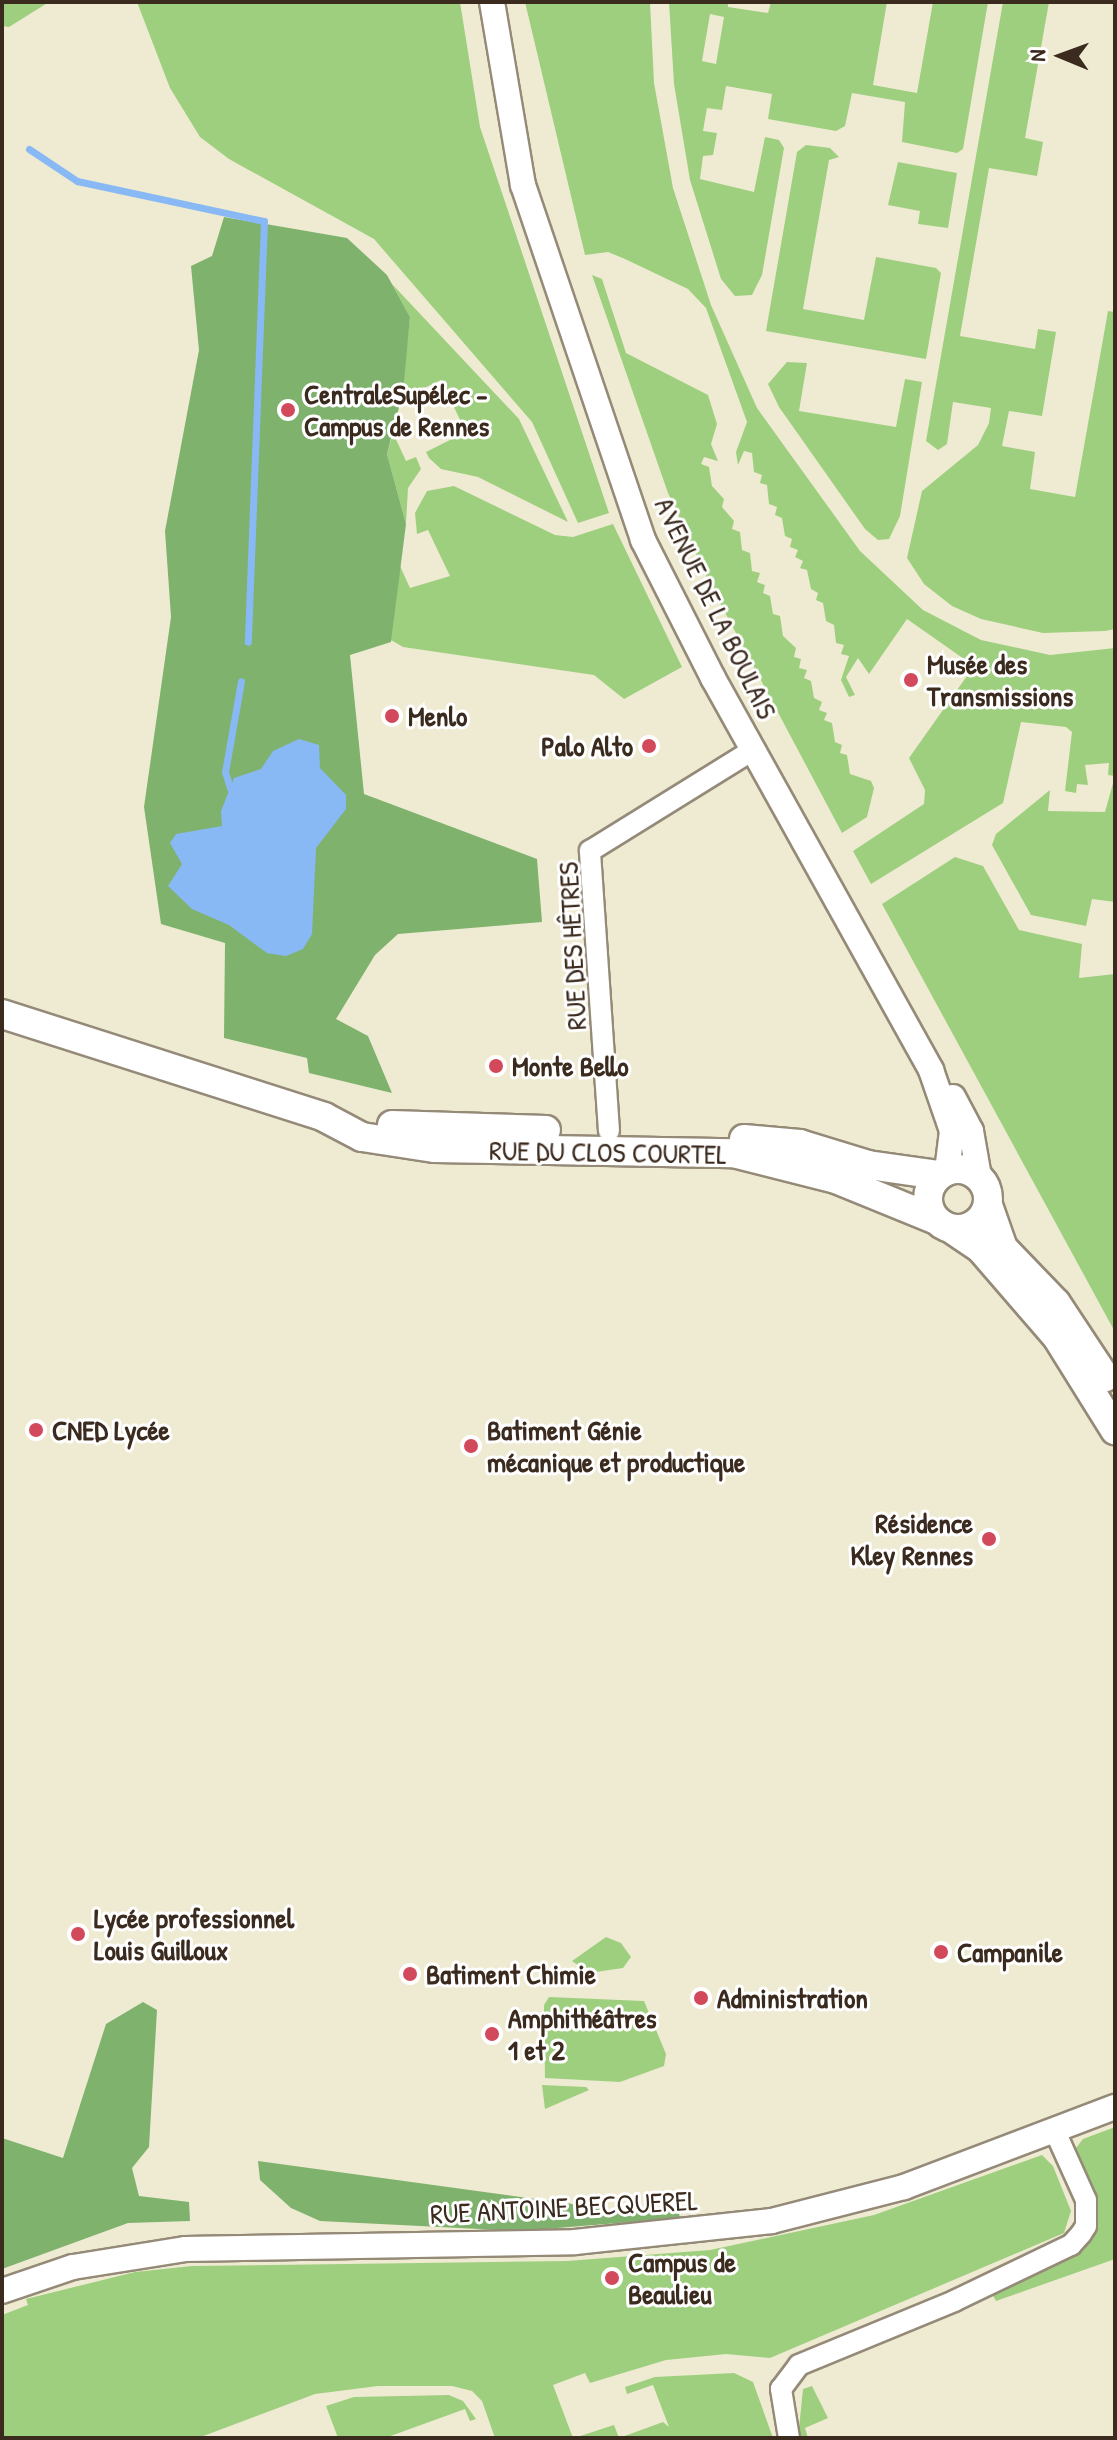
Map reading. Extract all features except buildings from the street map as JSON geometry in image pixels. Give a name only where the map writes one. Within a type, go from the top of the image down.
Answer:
[{"type":"main road","name":"RUE DU CLOS COURTEL","points":[[2,1014],[324,1117],[362,1137],[435,1148],[733,1153],[836,1179],[944,1224],[981,1249],[1057,1337],[1115,1430]]},
{"type":"main road","name":"RUE DU CLOS COURTEL","points":[[324,1117],[421,1128],[609,1131],[800,1144],[868,1165],[943,1173]]},
{"type":"main road","points":[[988,1205],[976,1225],[944,1224],[927,1201],[943,1173],[964,1169],[979,1177],[1003,1248],[1083,1338],[1115,1395]]},
{"type":"street","name":"AVENUE DE LA BOULAIS","points":[[492,2],[523,185],[643,540],[753,750],[931,1070],[952,1131],[943,1173]]},
{"type":"street","name":"RUE DES HÊTRES","points":[[609,1131],[590,851],[753,750]]},
{"type":"street","name":"AVENUE DE LA BOULAIS","points":[[931,1070],[954,1098],[971,1131],[979,1177]]},
{"type":"street","name":"RUE ANTOINE BECQUEREL","points":[[2,2291],[73,2267],[185,2249],[560,2243],[724,2229],[863,2200],[1115,2107]]},
{"type":"street","points":[[789,2438],[781,2389],[799,2365],[954,2301],[1071,2245],[1081,2234],[1086,2226],[1086,2200],[1054,2129]]},
{"type":"green space","points":[[2,2],[49,2],[9,27],[2,26]]},
{"type":"green space","points":[[137,2],[460,2],[480,127],[609,513],[578,523],[532,422],[374,239],[229,159],[200,137],[170,88]]},
{"type":"green space","points":[[525,2],[650,2],[654,83],[673,188],[711,305],[757,408],[860,551],[923,610],[981,640],[1050,655],[1115,648],[1115,776],[1108,775],[1109,763],[1085,765],[1088,785],[1077,784],[1076,793],[1065,791],[1072,732],[1066,727],[1021,722],[1003,803],[871,884],[853,851],[924,804],[925,790],[909,758],[974,666],[907,619],[869,674],[858,658],[846,677],[855,695],[849,697],[841,680],[849,656],[841,654],[844,645],[836,643],[834,625],[826,621],[823,603],[816,600],[818,593],[811,589],[807,570],[800,568],[803,561],[795,557],[798,550],[790,547],[792,539],[785,536],[782,518],[775,515],[777,507],[769,504],[767,485],[760,483],[762,475],[754,472],[752,453],[744,451],[738,465],[736,452],[747,422],[706,308],[688,289],[625,259],[608,252],[585,255]]},
{"type":"green space","points":[[669,2],[728,2],[728,7],[768,13],[771,2],[887,2],[873,85],[917,93],[933,2],[988,2],[963,149],[957,153],[902,142],[905,102],[852,93],[845,126],[836,131],[768,119],[772,94],[726,86],[722,110],[707,108],[703,131],[717,133],[713,155],[703,156],[700,179],[754,192],[765,137],[779,140],[784,148],[762,275],[752,295],[735,296],[721,279],[690,180],[674,84]],"holes":[[[710,14],[724,17],[716,64],[702,61]]]},
{"type":"green space","points":[[1003,2],[1049,2],[1025,138],[1043,142],[1037,176],[989,168],[960,336],[1035,349],[1038,329],[1056,332],[1042,416],[1009,411],[1002,446],[1035,452],[1030,489],[1075,497],[1108,311],[1115,312],[1115,629],[1105,631],[1043,633],[981,619],[952,606],[924,584],[907,558],[922,491],[978,445],[989,423],[991,408],[953,402],[947,444],[938,450],[926,441]]},
{"type":"green space","points":[[806,145],[830,148],[839,157],[829,160],[803,309],[864,320],[876,257],[936,268],[941,273],[926,359],[766,331],[797,152]]},
{"type":"green space","points":[[898,162],[957,173],[948,228],[918,224],[920,211],[888,205]]},
{"type":"green space","points":[[224,217],[347,238],[387,275],[410,317],[403,392],[387,454],[406,524],[391,642],[350,655],[364,794],[537,859],[542,922],[398,934],[375,955],[336,1019],[368,1036],[392,1093],[309,1073],[307,1058],[224,1038],[225,943],[161,924],[144,807],[171,617],[165,531],[199,350],[191,266],[212,256]]},
{"type":"green space","points":[[592,275],[602,279],[626,353],[708,395],[717,424],[711,444],[718,461],[704,457],[701,464],[709,467],[712,486],[724,499],[722,507],[734,521],[732,529],[740,532],[742,550],[750,553],[752,571],[760,573],[757,582],[765,585],[763,593],[770,596],[773,614],[780,616],[783,636],[796,648],[794,657],[801,659],[799,668],[807,670],[804,678],[811,681],[814,698],[822,702],[819,710],[827,713],[824,720],[832,723],[835,742],[842,745],[840,753],[847,755],[850,774],[871,781],[874,788],[867,817],[842,833],[712,588],[668,493]]},
{"type":"green space","points":[[392,284],[519,419],[568,522],[478,477],[441,469],[429,458],[426,452],[452,439],[450,433],[463,426],[441,380],[401,399],[410,317]]},
{"type":"green space","points":[[787,362],[807,363],[799,411],[896,427],[905,379],[922,382],[900,516],[889,539],[878,540],[865,529],[779,407],[768,384]]},
{"type":"green space","points":[[393,433],[406,461],[416,457],[421,469],[408,488],[406,524],[387,454]]},
{"type":"green space","points":[[454,486],[555,535],[573,537],[613,524],[682,667],[624,699],[594,675],[403,647],[391,640],[400,566],[410,588],[450,576],[428,530],[417,534],[415,513],[427,491]]},
{"type":"green space","points":[[1115,776],[1115,902],[1092,899],[1086,926],[1031,915],[992,845],[996,834],[1050,790],[1048,811],[1105,812]]},
{"type":"green space","points":[[955,857],[983,866],[1019,930],[1082,944],[1079,978],[1115,974],[1115,1332],[882,904]]},
{"type":"green space","points":[[606,1937],[621,1943],[631,1957],[623,1968],[589,1973],[572,1961]]},
{"type":"green space","points":[[549,1997],[644,2001],[666,2054],[664,2066],[620,2082],[545,2078],[544,2005]]},
{"type":"green space","points":[[143,2002],[157,2010],[149,2147],[132,2168],[139,2196],[189,2202],[190,2221],[128,2223],[2,2269],[2,2138],[63,2158],[106,2024]]},
{"type":"green space","points":[[542,2085],[586,2087],[589,2090],[545,2109]]},
{"type":"green space","points":[[1115,2127],[1115,2259],[996,2301],[991,2292],[1094,2229],[1095,2201],[1076,2148],[1083,2139]]},
{"type":"green space","name":"Campus de Beaulieu","points":[[1042,2155],[1053,2166],[1071,2211],[1064,2233],[770,2358],[726,2354],[666,2360],[590,2383],[585,2373],[553,2385],[573,2438],[495,2438],[482,2401],[472,2391],[452,2386],[378,2386],[315,2394],[198,2438],[2,2438],[2,2315],[28,2305],[26,2299],[135,2272],[192,2266],[567,2261],[710,2250],[874,2215]]},
{"type":"green space","points":[[258,2161],[631,2212],[678,2209],[680,2218],[520,2231],[320,2221],[291,2208],[260,2180]]},
{"type":"green space","points":[[734,2373],[753,2382],[773,2438],[619,2438],[663,2422],[669,2427],[653,2385],[627,2394],[625,2387],[655,2377]]},
{"type":"green space","points":[[812,2386],[828,2418],[805,2428],[808,2438],[798,2438],[803,2389]]},
{"type":"green space","points":[[449,2395],[463,2401],[476,2419],[470,2421],[465,2409],[385,2438],[338,2438],[326,2406],[354,2397]]},
{"type":"green space","points":[[614,2425],[619,2438],[574,2438]]},
{"type":"water","points":[[299,739],[319,745],[320,768],[346,795],[346,809],[316,848],[312,934],[303,949],[286,956],[267,953],[229,925],[192,909],[168,886],[182,864],[170,843],[176,834],[222,826],[221,811],[234,778],[261,769],[273,751]]},
{"type":"waterway","points":[[29,149],[77,181],[264,221],[248,642]]},
{"type":"waterway","points":[[230,788],[225,772],[241,681]]},
{"type":"place","name":"CentraleSupélec - Campus de Rennes","points":[[288,410]]},
{"type":"place","name":"Musée des Transmissions","points":[[911,680]]},
{"type":"place","name":"Menlo","points":[[392,716]]},
{"type":"place","name":"Palo Alto","points":[[649,746]]},
{"type":"place","name":"Monte Bello","points":[[496,1066]]},
{"type":"place","name":"CNED Lycée","points":[[36,1430]]},
{"type":"place","name":"Batiment Génie mécanique et productique","points":[[471,1446]]},
{"type":"place","name":"Résidence Kley Rennes","points":[[989,1539]]},
{"type":"place","name":"Lycée professionnel Louis Guilloux","points":[[78,1934]]},
{"type":"place","name":"Campanile","points":[[941,1952]]},
{"type":"place","name":"Batiment Chimie","points":[[410,1974]]},
{"type":"place","name":"Administration","points":[[701,1998]]},
{"type":"place","name":"Amphithéâtres 1 et 2","points":[[492,2034]]},
{"type":"place","name":"Campus de Beaulieu","points":[[612,2278]]}]
